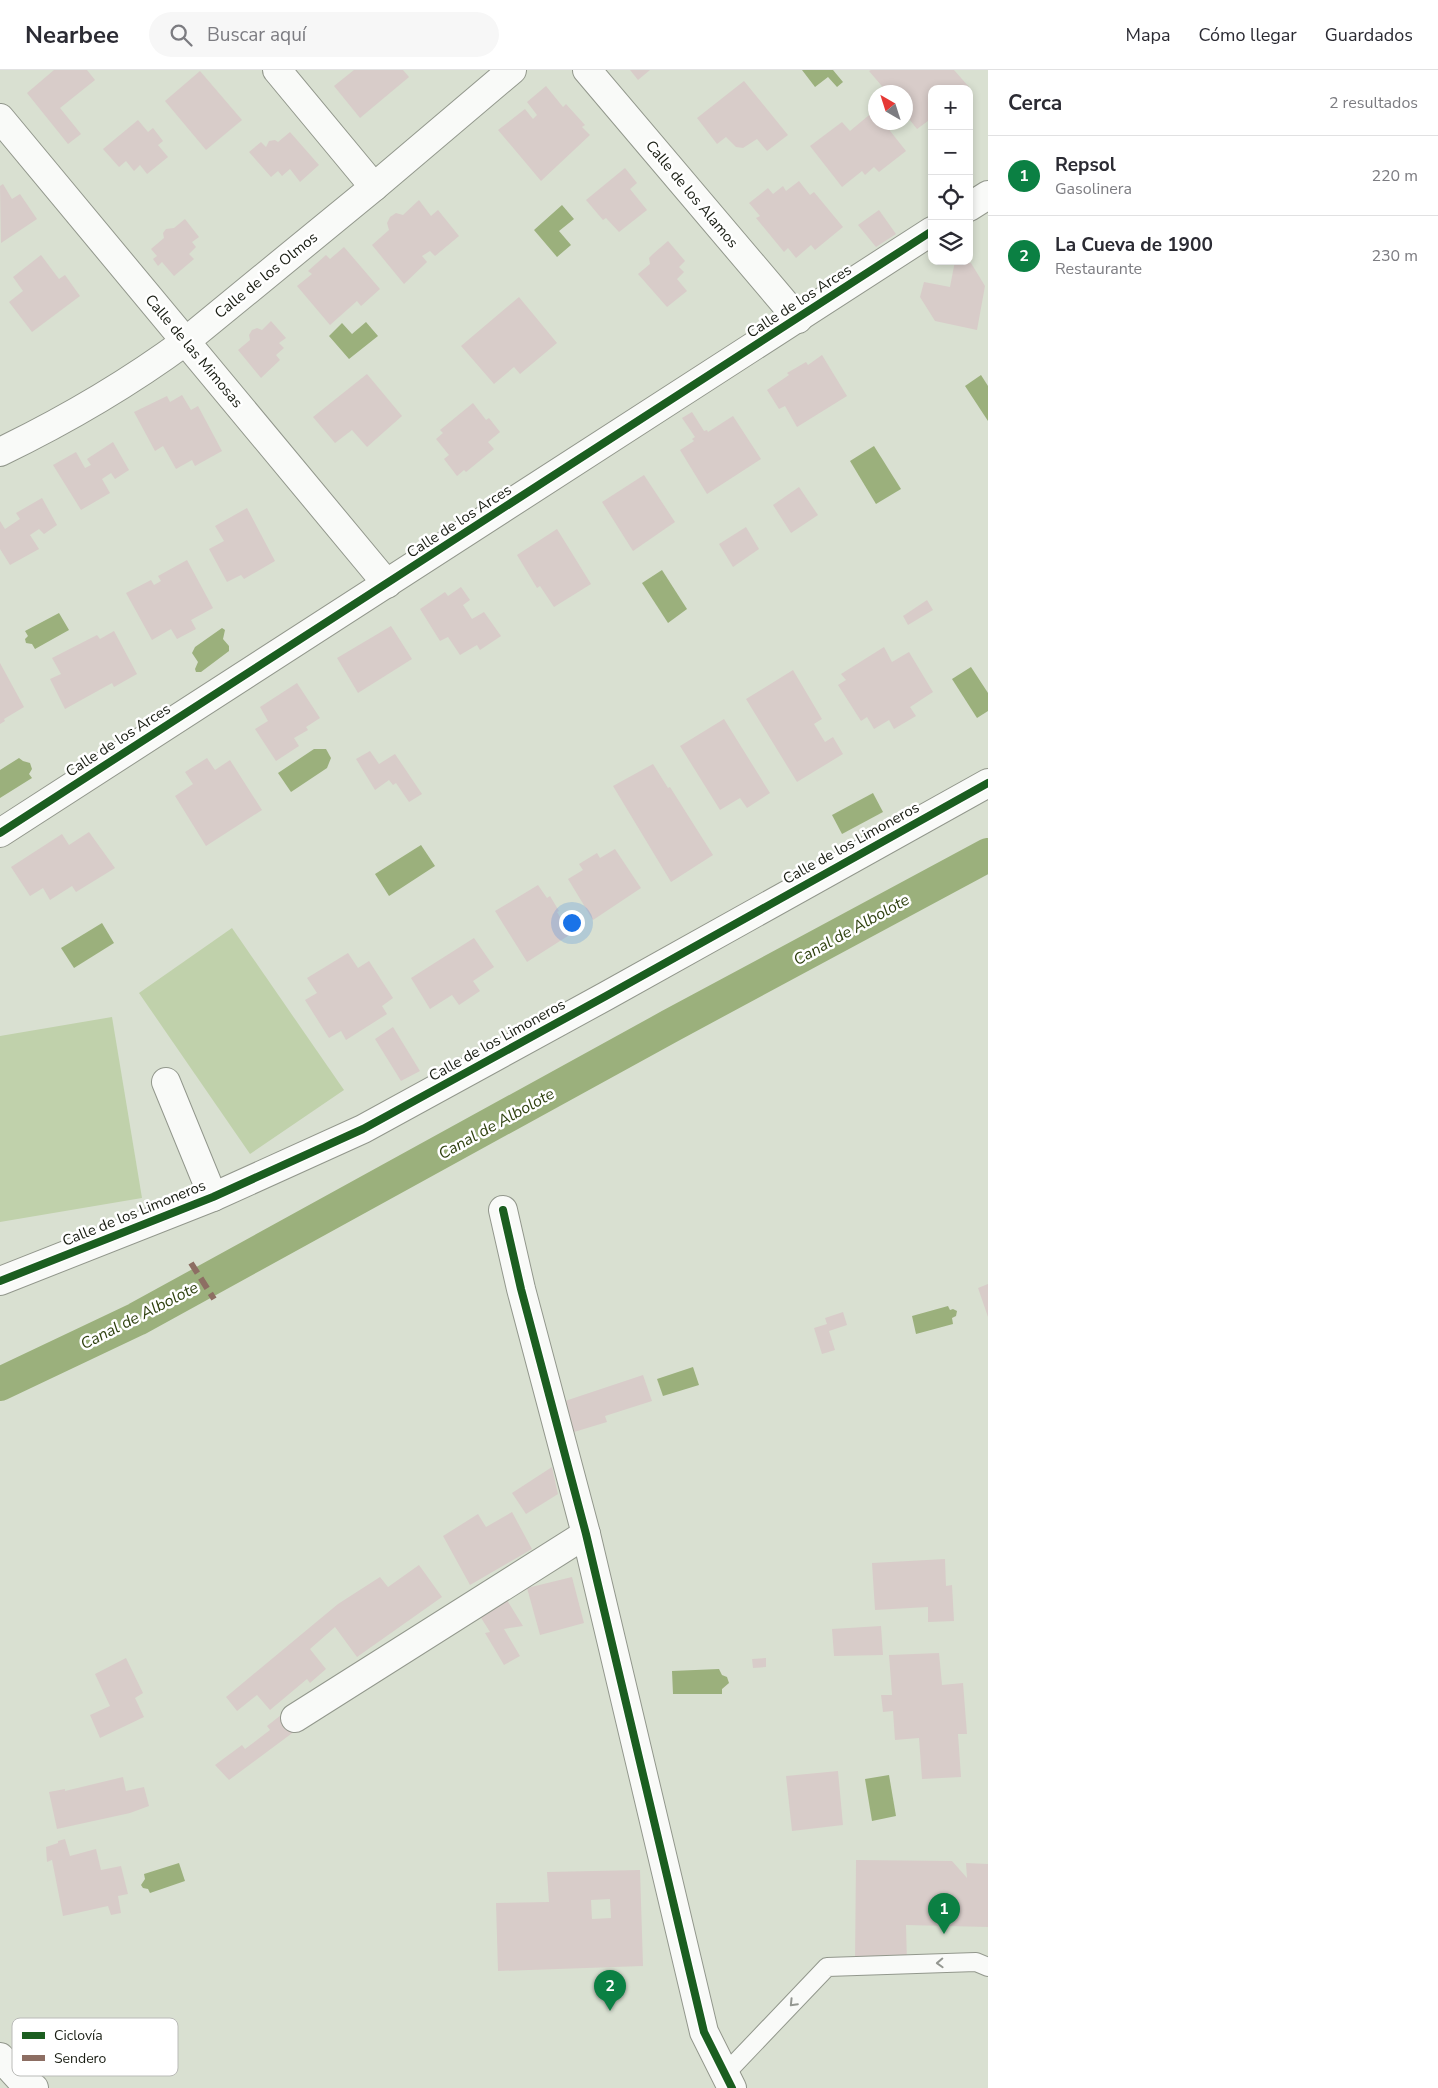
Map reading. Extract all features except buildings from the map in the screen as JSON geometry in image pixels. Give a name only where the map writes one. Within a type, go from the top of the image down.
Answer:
[{"type":"street","points":[[277,70],[374,187]]},
{"type":"street","name":"Calle de los Olmos","points":[[0,452],[32,436],[154,365],[374,187],[512,70]]},
{"type":"street","name":"Calle de los Alamos","points":[[587,70],[798,319]]},
{"type":"street","name":"Calle de las Mimosas","points":[[0,118],[388,584]]},
{"type":"street","points":[[973,204],[988,194]]},
{"type":"street","name":"Calle de los Arces","points":[[0,833],[928,234]]},
{"type":"street","name":"Calle de los Limoneros","points":[[0,1281],[213,1197],[362,1128],[615,991],[988,783]]},
{"type":"street","name":"Calle de los Limoneros","points":[[166,1082],[213,1197]]},
{"type":"street","points":[[503,1210],[521,1288],[586,1534],[704,2032],[729,2081]]},
{"type":"street","points":[[295,1718],[586,1534]]},
{"type":"street","points":[[0,2057],[12,2070]]},
{"type":"street","points":[[17,2076],[34,2088]]},
{"type":"lane","points":[[729,2081],[827,1967],[976,1962],[988,1967]]},
{"type":"shaded area","points":[[802,70],[833,70],[843,82],[837,87],[828,77],[815,87]]},
{"type":"shaded area","points":[[562,205],[574,219],[559,231],[571,245],[557,257],[534,230]]},
{"type":"shaded area","points":[[366,322],[378,336],[349,359],[329,336],[342,323],[352,334]]},
{"type":"shaded area","points":[[981,375],[988,386],[988,421],[965,386]]},
{"type":"shaded area","points":[[874,446],[901,489],[876,504],[850,461]]},
{"type":"shaded area","points":[[662,570],[687,609],[668,623],[642,583]]},
{"type":"shaded area","points":[[59,613],[69,630],[35,649],[32,644],[26,643],[25,639],[28,636],[25,631]]},
{"type":"shaded area","points":[[222,628],[225,630],[223,639],[229,646],[229,651],[201,672],[196,672],[195,669],[198,662],[192,653],[195,647]]},
{"type":"shaded area","points":[[971,667],[988,693],[988,711],[977,718],[952,679]]},
{"type":"shaded area","points":[[314,749],[326,749],[331,758],[327,768],[291,792],[278,773]]},
{"type":"shaded area","points":[[19,758],[30,763],[32,769],[29,774],[32,778],[0,798],[0,770]]},
{"type":"shaded area","points":[[873,793],[883,812],[842,834],[832,815]]},
{"type":"shaded area","points":[[421,845],[435,866],[389,896],[375,874]]},
{"type":"shaded area","points":[[102,923],[114,943],[74,968],[61,948]]},
{"type":"shaded area","points":[[232,928],[344,1090],[250,1154],[139,993]]},
{"type":"shaded area","points":[[112,1017],[142,1198],[0,1222],[0,1036]]},
{"type":"shaded area","points":[[948,1306],[950,1310],[957,1311],[956,1316],[952,1318],[953,1324],[916,1334],[912,1316]]},
{"type":"shaded area","points":[[693,1367],[699,1385],[663,1396],[657,1379]]},
{"type":"shaded area","points":[[719,1669],[722,1675],[727,1677],[729,1683],[722,1689],[722,1694],[673,1694],[672,1671]]},
{"type":"shaded area","points":[[889,1775],[896,1816],[872,1821],[865,1779]]},
{"type":"shaded area","points":[[179,1863],[185,1881],[150,1893],[148,1889],[143,1888],[141,1885],[145,1879],[144,1874]]},
{"type":"waterway","name":"Canal de Albolote","points":[[0,1384],[137,1319],[670,1026],[988,855]]},
{"type":"marked path","points":[[191,1263],[214,1299]]},
{"type":"cycle path","points":[[0,833],[928,234]]},
{"type":"cycle path","points":[[0,1281],[213,1197],[363,1129],[988,783]]},
{"type":"cycle path","points":[[503,1210],[521,1289],[586,1534],[704,2032],[732,2088]]},
{"type":"place","name":"Repsol","points":[[944,1934]]},
{"type":"place","name":"La Cueva de 1900","points":[[610,2011]]}]
